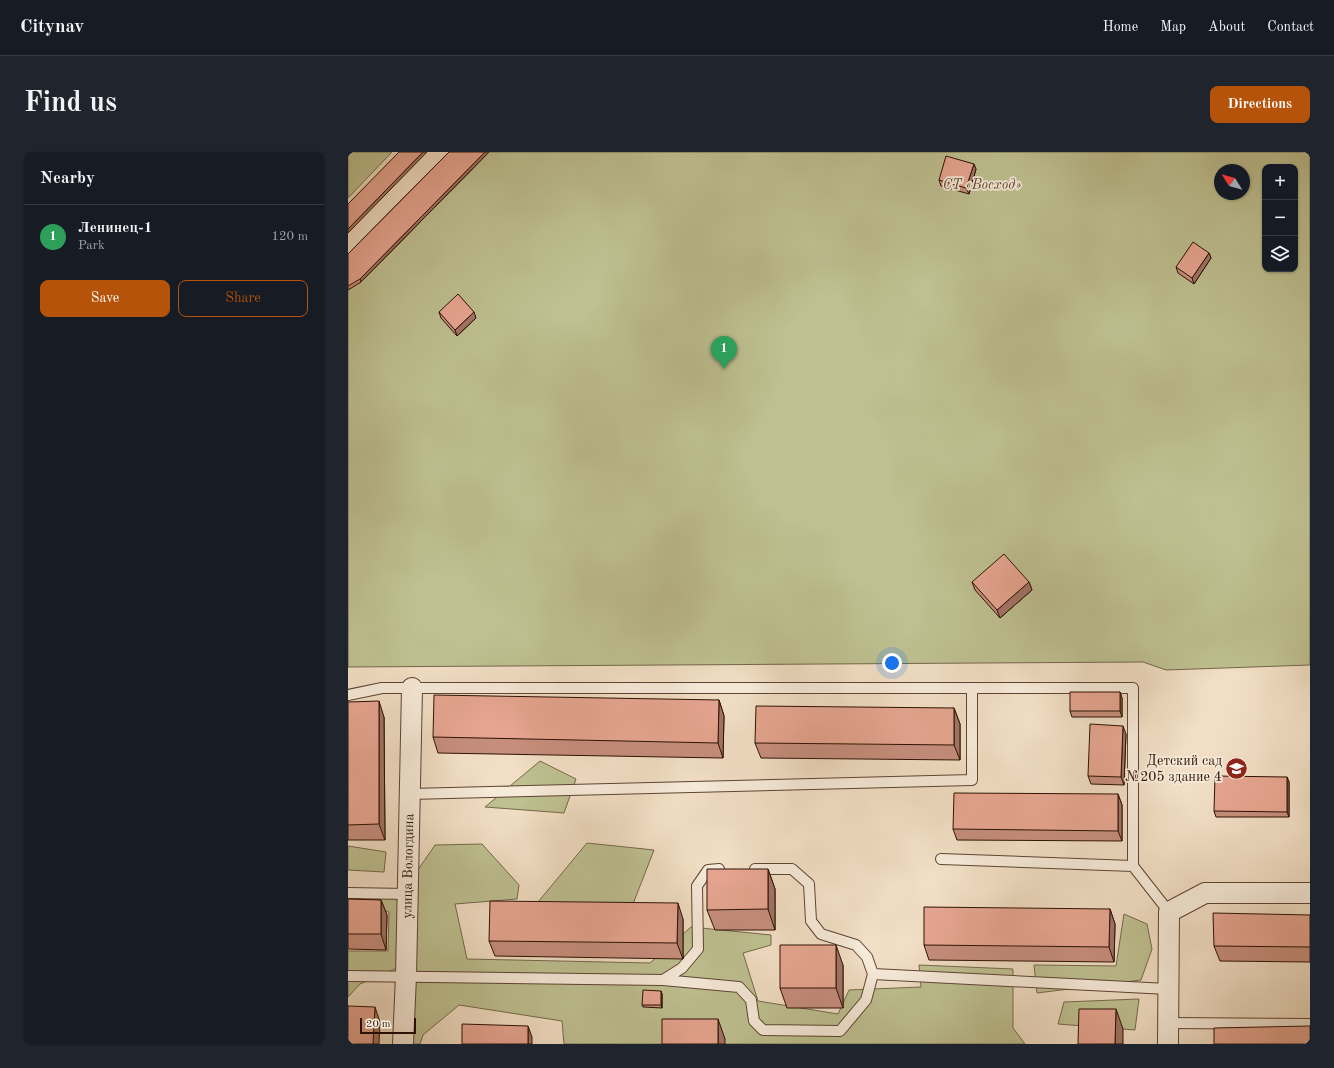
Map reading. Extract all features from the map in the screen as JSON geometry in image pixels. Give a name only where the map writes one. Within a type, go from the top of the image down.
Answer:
[{"type":"street","name":"улица Вологдина","points":[[403,1044],[406,976],[412,688]]},
{"type":"street","points":[[1168,1044],[1169,912],[1205,893],[1310,893]]},
{"type":"lane","points":[[348,695],[382,688],[1133,688],[1133,866],[1169,912]]},
{"type":"lane","points":[[410,794],[972,780],[972,688]]},
{"type":"lane","points":[[941,859],[1133,866]]},
{"type":"lane","points":[[663,980],[682,968],[698,949],[697,886],[708,870],[731,869]]},
{"type":"lane","points":[[348,976],[663,980],[739,988],[751,1000],[754,1021],[762,1030],[840,1031],[866,1000],[873,974],[867,957],[856,945],[821,934],[811,921],[809,884],[792,869],[746,869]]},
{"type":"lane","points":[[348,893],[407,894]]},
{"type":"lane","points":[[873,974],[1168,989]]},
{"type":"lane","points":[[1168,1022],[1310,1024]]},
{"type":"green space","points":[[348,152],[392,152],[348,198]]},
{"type":"green space","name":"СТ «Восход»","points":[[489,152],[1310,152],[1310,665],[1166,670],[1143,662],[348,667],[348,290],[361,282]]},
{"type":"green space","points":[[540,761],[576,779],[564,813],[485,807]]},
{"type":"green space","points":[[587,843],[654,850],[633,904],[538,902]]},
{"type":"green space","points":[[482,844],[519,885],[517,899],[455,904],[467,959],[650,963],[691,927],[771,935],[771,945],[743,953],[758,1001],[838,1014],[849,990],[921,987],[919,965],[1013,969],[1013,1028],[1025,1044],[564,1044],[562,1021],[459,1005],[423,1035],[420,1044],[395,1044],[413,877],[435,845]]},
{"type":"green space","points":[[348,846],[386,852],[384,872],[348,870]]},
{"type":"green space","points":[[365,897],[402,898],[400,967],[360,984],[348,997],[348,951],[388,951],[389,912],[372,908]]},
{"type":"green space","points":[[1124,914],[1147,924],[1152,949],[1141,980],[1037,993],[1034,965],[1116,966]]},
{"type":"green space","points":[[1139,999],[1135,1030],[1058,1024],[1064,1002]]},
{"type":"building","points":[[399,152],[423,152],[348,229],[348,204]]},
{"type":"building","points":[[449,152],[485,152],[360,279],[348,286],[348,254]]},
{"type":"building","points":[[946,156],[974,164],[966,188],[939,180]]},
{"type":"building","points":[[1193,242],[1209,253],[1192,278],[1176,267]]},
{"type":"building","points":[[458,294],[474,312],[455,330],[439,312]]},
{"type":"building","points":[[1004,554],[1029,582],[997,610],[972,582]]},
{"type":"building","points":[[1070,692],[1120,692],[1120,711],[1070,711]]},
{"type":"building","points":[[434,695],[719,700],[718,743],[433,737]]},
{"type":"building","points":[[379,701],[379,824],[348,825],[348,702]]},
{"type":"building","points":[[756,706],[954,708],[954,745],[755,743]]},
{"type":"building","points":[[1090,724],[1123,726],[1121,777],[1088,776]]},
{"type":"building","points":[[1215,776],[1287,777],[1287,812],[1214,811]]},
{"type":"building","points":[[954,793],[1118,794],[1118,831],[953,829]]},
{"type":"building","points":[[707,869],[768,869],[768,909],[707,910]]},
{"type":"building","points":[[348,899],[381,900],[381,934],[348,934]]},
{"type":"building","points":[[490,901],[678,903],[677,943],[489,941]]},
{"type":"building","points":[[924,907],[1110,909],[1109,947],[924,945]]},
{"type":"building","points":[[1213,913],[1310,915],[1310,947],[1214,946]]},
{"type":"building","points":[[780,945],[836,945],[836,988],[780,988]]},
{"type":"building","points":[[643,990],[661,991],[661,1005],[642,1005]]},
{"type":"building","points":[[348,1006],[375,1007],[373,1044],[348,1044]]},
{"type":"building","points":[[1079,1009],[1116,1009],[1115,1044],[1078,1044]]},
{"type":"building","points":[[662,1019],[718,1019],[718,1044],[662,1044]]},
{"type":"building","points":[[462,1024],[528,1026],[528,1044],[462,1044]]},
{"type":"building","points":[[1310,1026],[1310,1044],[1214,1044],[1214,1028]]},
{"type":"place","name":"Ленинец-1","points":[[724,369]]},
{"type":"place","name":"Детский сад №205 здание 4","points":[[1237,769]]}]
